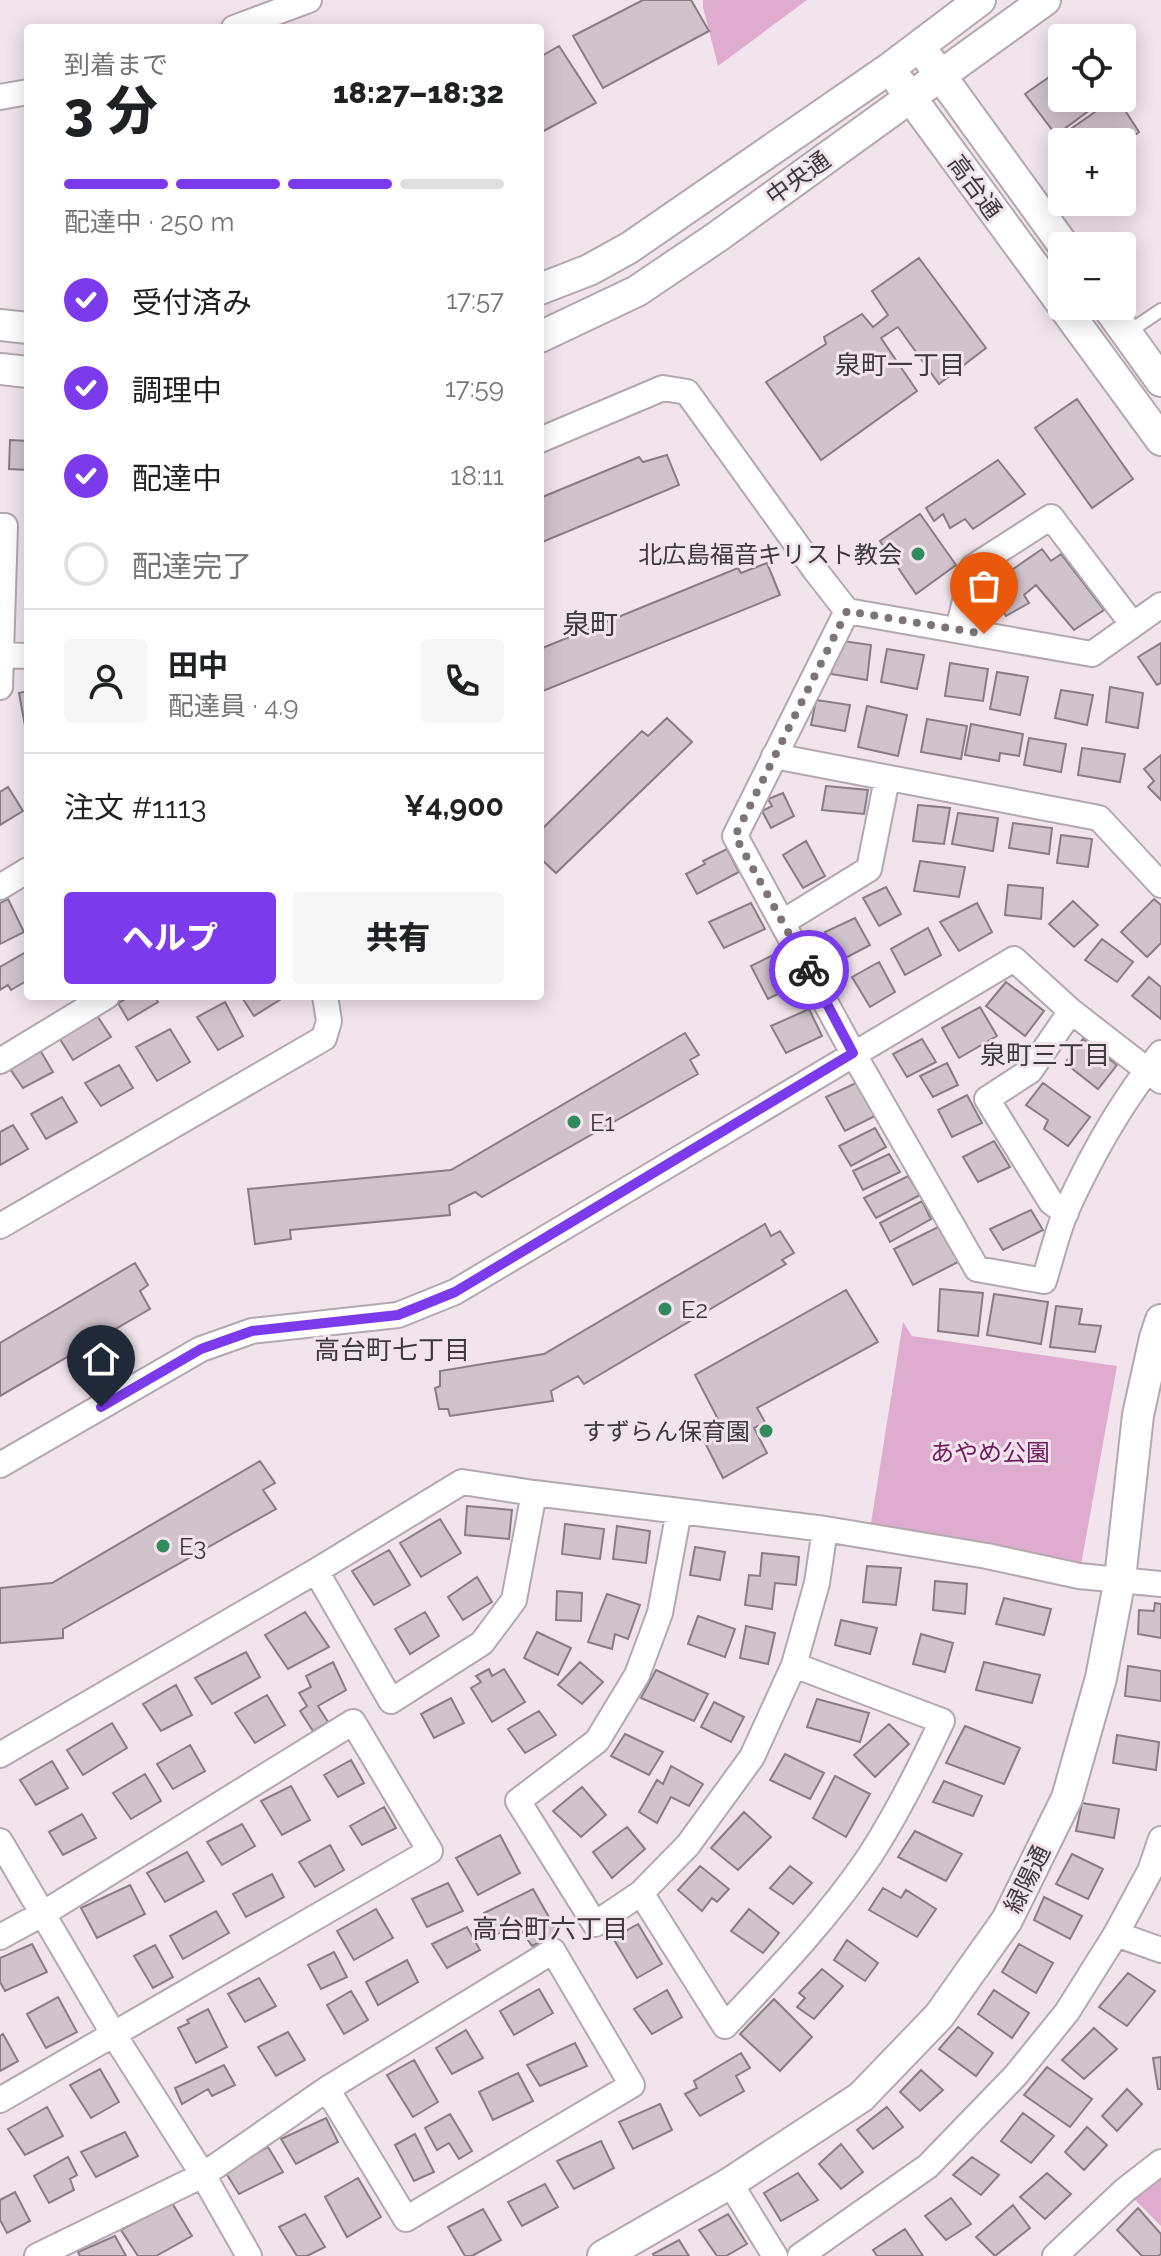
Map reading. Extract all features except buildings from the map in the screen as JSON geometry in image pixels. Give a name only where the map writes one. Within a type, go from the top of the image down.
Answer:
[{"type":"street","points":[[245,24],[309,0]]},
{"type":"street","name":"中央通","points":[[544,287],[589,270],[629,248],[890,68],[980,0]]},
{"type":"street","name":"中央通","points":[[544,335],[637,291],[717,237],[1045,0]]},
{"type":"street","name":"高台通","points":[[920,46],[1054,232]]},
{"type":"street","name":"高台通","points":[[890,68],[1048,285]]},
{"type":"street","points":[[0,97],[24,93]]},
{"type":"street","name":"高台通","points":[[1074,320],[1161,440]]},
{"type":"street","points":[[1117,320],[1161,381]]},
{"type":"street","points":[[0,325],[24,328]]},
{"type":"street","points":[[0,369],[24,372]]},
{"type":"street","points":[[544,438],[663,388],[687,392],[847,611],[1092,654],[1160,607]]},
{"type":"street","points":[[958,630],[973,567],[1051,517],[1133,625]]},
{"type":"street","points":[[0,526],[5,526],[0,687]]},
{"type":"street","points":[[0,1465],[201,1349],[252,1331],[398,1315],[455,1292],[853,1053],[1014,959],[1071,1011],[1156,1068],[1102,1138],[1066,1213],[1044,1281],[977,1269],[853,1053],[735,836],[847,611]]},
{"type":"street","points":[[1,655],[24,656]]},
{"type":"street","points":[[774,756],[1099,818],[1161,885]]},
{"type":"street","points":[[783,922],[869,869],[887,779]]},
{"type":"street","points":[[0,887],[24,872]]},
{"type":"street","points":[[0,1061],[100,1000]]},
{"type":"street","points":[[0,1226],[324,1038],[329,1021],[326,1000]]},
{"type":"street","points":[[1066,1213],[1051,1202],[987,1099],[1030,1071],[1071,1011]]},
{"type":"street","name":"緑陽通","points":[[603,2256],[730,2183],[861,2097],[939,2016],[1007,1920],[1067,1798],[1101,1678],[1120,1579],[1138,1415],[1161,1320]]},
{"type":"street","points":[[0,1755],[462,1482],[825,1529],[987,1556],[1079,1576],[1161,1584]]},
{"type":"street","points":[[316,1571],[391,1701],[482,1643],[514,1600],[534,1493]]},
{"type":"street","points":[[679,1511],[660,1613],[637,1675],[597,1741],[518,1801],[595,1924],[641,1893],[688,1845],[752,1757],[794,1665],[817,1583],[825,1529]]},
{"type":"street","points":[[641,1893],[725,2026],[801,1946],[868,1858],[911,1786],[942,1721],[794,1665]]},
{"type":"street","points":[[0,1937],[353,1722],[430,1851],[0,2100]]},
{"type":"street","points":[[800,2256],[928,2166],[1016,2075],[1059,2023],[1116,1934],[1150,1871],[1161,1839]]},
{"type":"street","points":[[0,1841],[249,2256]]},
{"type":"street","points":[[1116,1934],[1161,1950]]},
{"type":"street","points":[[43,2255],[203,2175],[327,2089],[553,1951],[632,2085],[406,2219],[327,2089]]},
{"type":"street","points":[[1055,2256],[1125,2190],[1161,2162]]},
{"type":"street","points":[[730,2183],[775,2256]]},
{"type":"lane","points":[[1127,333],[1161,310]]},
{"type":"green space","points":[[703,0],[807,0],[718,66]]},
{"type":"green space","name":"あやめ公園","points":[[903,1322],[912,1336],[1117,1366],[1079,1576],[869,1536]]},
{"type":"green space","points":[[1161,2162],[1161,2226],[1125,2190]]},
{"type":"way so far","points":[[809,970],[735,836],[847,611],[984,634]]},
{"type":"place","name":"北広島福音キリスト教会","points":[[918,554]]},
{"type":"place","name":"E1","points":[[574,1122]]},
{"type":"place","name":"E2","points":[[665,1309]]},
{"type":"place","name":"すずらん保育園","points":[[766,1431]]},
{"type":"place","name":"E3","points":[[163,1546]]},
{"type":"district","name":"泉町一丁目","points":[[900,365]]},
{"type":"district","name":"泉町","points":[[590,624]]},
{"type":"district","name":"泉町三丁目","points":[[1045,1055]]},
{"type":"district","name":"高台町七丁目","points":[[392,1350]]},
{"type":"district","name":"高台町六丁目","points":[[550,1929]]},
{"type":"route","points":[[101,1407],[201,1349],[252,1331],[398,1315],[455,1292],[853,1053],[809,970]]}]
